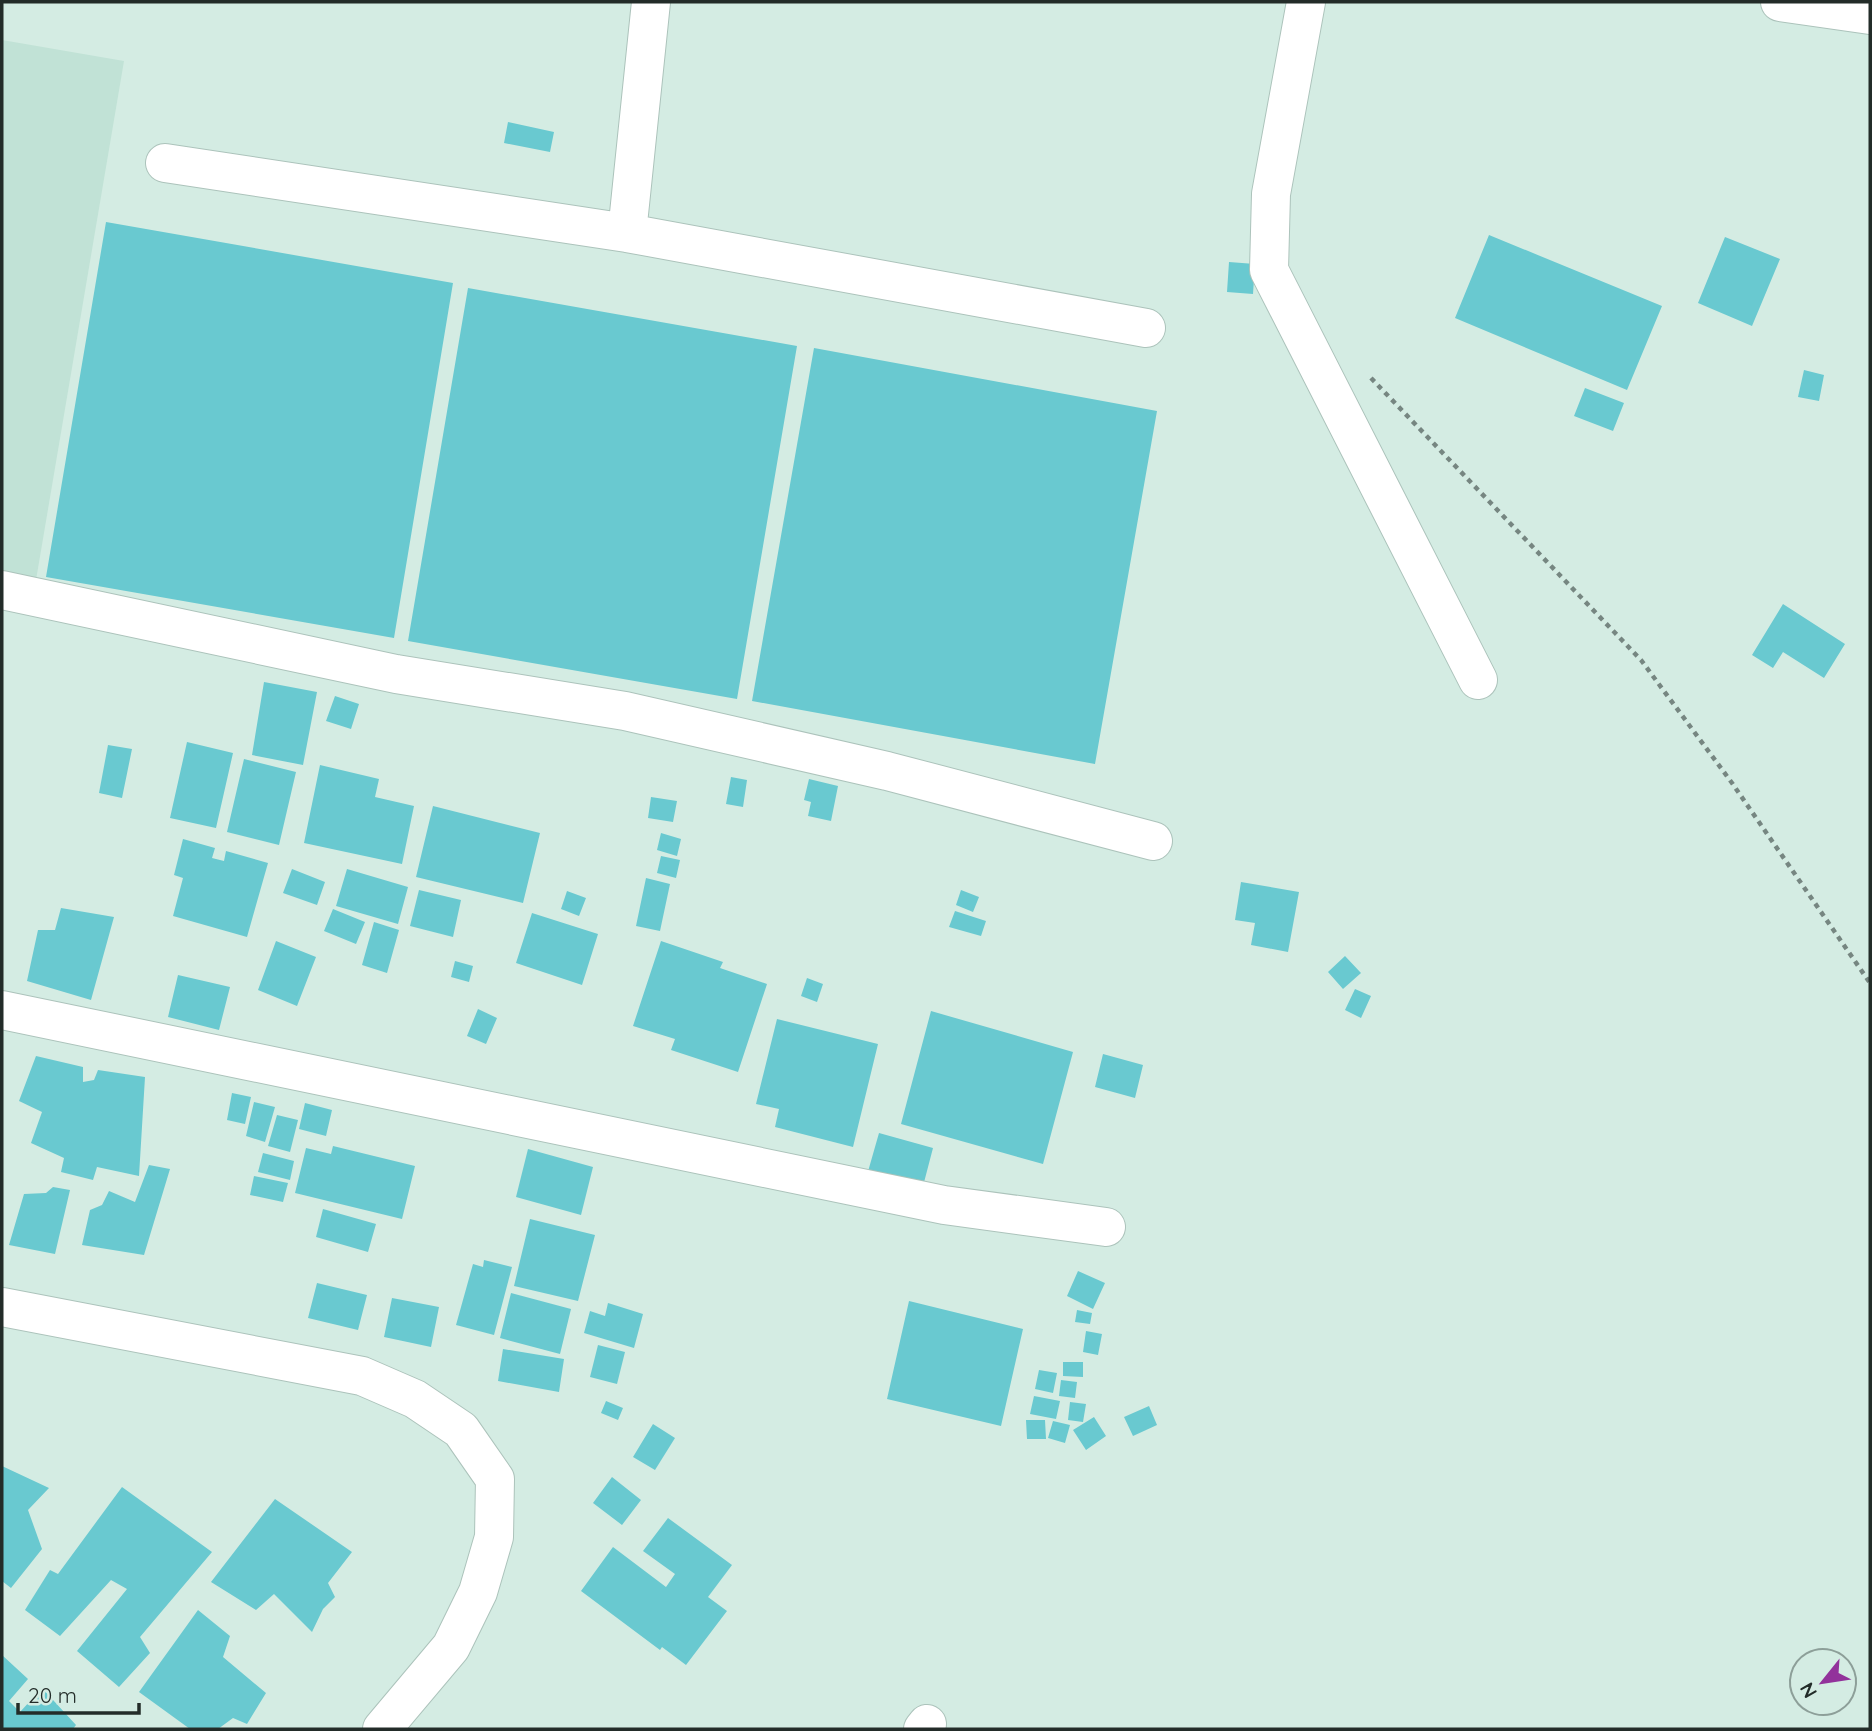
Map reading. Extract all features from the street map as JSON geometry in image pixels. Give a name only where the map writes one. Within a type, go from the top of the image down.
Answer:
[{"type":"main road","points":[[627,233],[651,2]]},
{"type":"main road","points":[[1306,2],[1271,194],[1269,271],[1478,680]]},
{"type":"main road","points":[[1780,2],[1870,15]]},
{"type":"main road","points":[[165,163],[627,233],[1146,328]]},
{"type":"main road","points":[[2,590],[396,674],[625,711],[887,771],[1153,841]]},
{"type":"main road","points":[[2,1010],[943,1205],[1106,1227]]},
{"type":"main road","points":[[2,1307],[362,1376],[415,1399],[461,1430],[495,1479],[495,1537],[478,1592],[451,1647],[382,1729]]},
{"type":"path","points":[[1365,370],[1641,660],[1732,783],[1870,983]]},
{"type":"shaded area","points":[[2,40],[124,61],[35,586],[2,581]]},
{"type":"building","points":[[508,122],[554,132],[550,152],[504,143]]},
{"type":"building","points":[[106,222],[453,283],[394,638],[46,577]]},
{"type":"building","points":[[1489,235],[1662,306],[1627,390],[1455,318]]},
{"type":"building","points":[[1725,237],[1780,259],[1752,326],[1698,303]]},
{"type":"building","points":[[1229,262],[1255,264],[1253,294],[1227,292]]},
{"type":"building","points":[[468,288],[797,346],[737,699],[408,641]]},
{"type":"building","points":[[814,348],[1157,411],[1095,764],[752,701]]},
{"type":"building","points":[[1804,370],[1824,375],[1819,401],[1798,397]]},
{"type":"building","points":[[1585,388],[1624,403],[1613,431],[1574,416]]},
{"type":"building","points":[[1783,604],[1845,644],[1824,678],[1783,652],[1773,668],[1752,655]]},
{"type":"building","points":[[264,682],[317,692],[303,765],[252,755]]},
{"type":"building","points":[[335,696],[359,704],[351,729],[326,721]]},
{"type":"building","points":[[187,742],[233,753],[216,828],[170,818]]},
{"type":"building","points":[[108,745],[132,749],[122,798],[99,793]]},
{"type":"building","points":[[244,759],[296,772],[279,845],[227,832]]},
{"type":"building","points":[[320,765],[379,779],[375,797],[414,806],[402,864],[304,843]]},
{"type":"building","points":[[731,777],[747,780],[743,807],[726,804]]},
{"type":"building","points":[[809,779],[838,786],[831,821],[808,816],[811,802],[804,800]]},
{"type":"building","points":[[651,797],[677,801],[673,822],[648,818]]},
{"type":"building","points":[[433,806],[540,833],[523,903],[416,877]]},
{"type":"building","points":[[661,833],[681,839],[677,856],[657,850]]},
{"type":"building","points":[[183,839],[215,848],[212,858],[224,861],[226,851],[268,863],[247,937],[173,916],[183,878],[174,875]]},
{"type":"building","points":[[661,856],[680,860],[676,878],[657,873]]},
{"type":"building","points":[[292,869],[325,882],[317,905],[283,893]]},
{"type":"building","points":[[347,869],[408,887],[398,924],[336,906]]},
{"type":"building","points":[[646,878],[670,884],[660,931],[636,926]]},
{"type":"building","points":[[1241,882],[1299,892],[1288,952],[1251,945],[1255,923],[1235,920]]},
{"type":"building","points":[[419,890],[461,900],[453,937],[410,926]]},
{"type":"building","points":[[961,890],[979,897],[973,912],[956,905]]},
{"type":"building","points":[[567,891],[586,898],[579,916],[561,909]]},
{"type":"building","points":[[61,908],[114,917],[91,1000],[27,981],[38,930],[55,930]]},
{"type":"building","points":[[333,909],[365,922],[356,944],[324,931]]},
{"type":"building","points":[[955,911],[986,921],[981,936],[949,927]]},
{"type":"building","points":[[532,913],[598,934],[582,985],[516,963]]},
{"type":"building","points":[[374,922],[399,930],[387,973],[362,965]]},
{"type":"building","points":[[276,941],[316,957],[297,1006],[258,990]]},
{"type":"building","points":[[661,941],[723,962],[720,968],[767,984],[738,1072],[671,1050],[675,1039],[633,1026]]},
{"type":"building","points":[[1345,956],[1361,973],[1343,989],[1328,972]]},
{"type":"building","points":[[455,961],[473,966],[469,982],[451,977]]},
{"type":"building","points":[[178,975],[230,987],[219,1030],[168,1017]]},
{"type":"building","points":[[807,978],[823,984],[817,1002],[801,996]]},
{"type":"building","points":[[1355,989],[1371,996],[1361,1018],[1345,1010]]},
{"type":"building","points":[[478,1009],[497,1018],[486,1044],[467,1036]]},
{"type":"building","points":[[931,1011],[1073,1052],[1043,1164],[901,1124]]},
{"type":"building","points":[[777,1019],[878,1044],[853,1147],[775,1127],[779,1109],[756,1104]]},
{"type":"building","points":[[1103,1054],[1143,1065],[1135,1098],[1095,1087]]},
{"type":"building","points":[[36,1056],[83,1067],[83,1082],[94,1080],[98,1070],[145,1077],[139,1176],[97,1167],[93,1180],[61,1172],[64,1158],[31,1143],[42,1112],[19,1101]]},
{"type":"building","points":[[232,1093],[251,1097],[245,1124],[227,1120]]},
{"type":"building","points":[[254,1102],[275,1107],[265,1142],[246,1136]]},
{"type":"building","points":[[305,1103],[332,1110],[326,1136],[299,1129]]},
{"type":"building","points":[[277,1115],[298,1120],[290,1152],[268,1146]]},
{"type":"building","points":[[879,1133],[933,1148],[922,1190],[867,1175]]},
{"type":"building","points":[[333,1146],[415,1166],[402,1219],[295,1193],[306,1148],[331,1154]]},
{"type":"building","points":[[528,1149],[593,1167],[581,1215],[516,1197]]},
{"type":"building","points":[[263,1153],[294,1161],[290,1180],[258,1172]]},
{"type":"building","points":[[149,1165],[170,1169],[144,1255],[82,1245],[90,1210],[102,1205],[109,1191],[135,1202]]},
{"type":"building","points":[[254,1176],[288,1183],[283,1202],[250,1195]]},
{"type":"building","points":[[53,1187],[70,1190],[55,1254],[9,1245],[24,1194],[46,1193]]},
{"type":"building","points":[[323,1209],[376,1224],[368,1252],[316,1237]]},
{"type":"building","points":[[530,1219],[595,1235],[578,1301],[514,1286]]},
{"type":"building","points":[[484,1260],[512,1267],[494,1335],[456,1325],[473,1264],[483,1267]]},
{"type":"building","points":[[1078,1271],[1105,1283],[1093,1309],[1067,1296]]},
{"type":"building","points":[[317,1283],[367,1295],[358,1330],[308,1318]]},
{"type":"building","points":[[511,1293],[571,1309],[560,1354],[500,1338]]},
{"type":"building","points":[[392,1298],[439,1307],[431,1347],[384,1337]]},
{"type":"building","points":[[909,1301],[1023,1329],[1001,1426],[887,1399]]},
{"type":"building","points":[[608,1303],[643,1314],[634,1348],[584,1333],[590,1311],[605,1316]]},
{"type":"building","points":[[1077,1310],[1092,1313],[1090,1324],[1075,1322]]},
{"type":"building","points":[[1086,1331],[1102,1334],[1098,1355],[1083,1352]]},
{"type":"building","points":[[598,1345],[625,1352],[617,1384],[590,1377]]},
{"type":"building","points":[[503,1349],[564,1359],[559,1392],[498,1381]]},
{"type":"building","points":[[1063,1362],[1083,1362],[1083,1377],[1063,1376]]},
{"type":"building","points":[[1039,1370],[1057,1373],[1053,1393],[1035,1389]]},
{"type":"building","points":[[1061,1380],[1077,1382],[1075,1398],[1059,1396]]},
{"type":"building","points":[[1034,1396],[1060,1401],[1056,1419],[1030,1414]]},
{"type":"building","points":[[606,1401],[623,1408],[618,1420],[601,1413]]},
{"type":"building","points":[[1070,1402],[1086,1404],[1083,1422],[1068,1420]]},
{"type":"building","points":[[1149,1406],[1157,1425],[1133,1436],[1124,1417]]},
{"type":"building","points":[[1094,1417],[1106,1436],[1086,1450],[1073,1430]]},
{"type":"building","points":[[1026,1420],[1045,1420],[1046,1439],[1027,1439]]},
{"type":"building","points":[[1053,1421],[1070,1425],[1065,1443],[1048,1438]]},
{"type":"building","points":[[653,1424],[675,1438],[655,1470],[633,1457]]},
{"type":"building","points":[[2,1466],[49,1488],[28,1510],[42,1549],[11,1588],[2,1581]]},
{"type":"building","points":[[612,1477],[641,1500],[622,1525],[593,1503]]},
{"type":"building","points":[[122,1487],[212,1552],[140,1637],[150,1653],[119,1687],[77,1651],[127,1589],[111,1580],[60,1636],[25,1610],[50,1570],[58,1574]]},
{"type":"building","points":[[275,1499],[352,1552],[328,1583],[335,1597],[323,1609],[312,1632],[274,1594],[256,1610],[211,1582]]},
{"type":"building","points":[[668,1518],[732,1565],[708,1597],[727,1611],[686,1665],[662,1647],[660,1650],[581,1591],[613,1547],[666,1587],[675,1574],[643,1551]]},
{"type":"building","points":[[198,1610],[230,1636],[223,1657],[266,1693],[247,1724],[233,1718],[218,1729],[190,1729],[139,1692]]},
{"type":"building","points":[[2,1655],[28,1679],[9,1701],[20,1712],[42,1688],[76,1725],[73,1729],[2,1729]]}]
